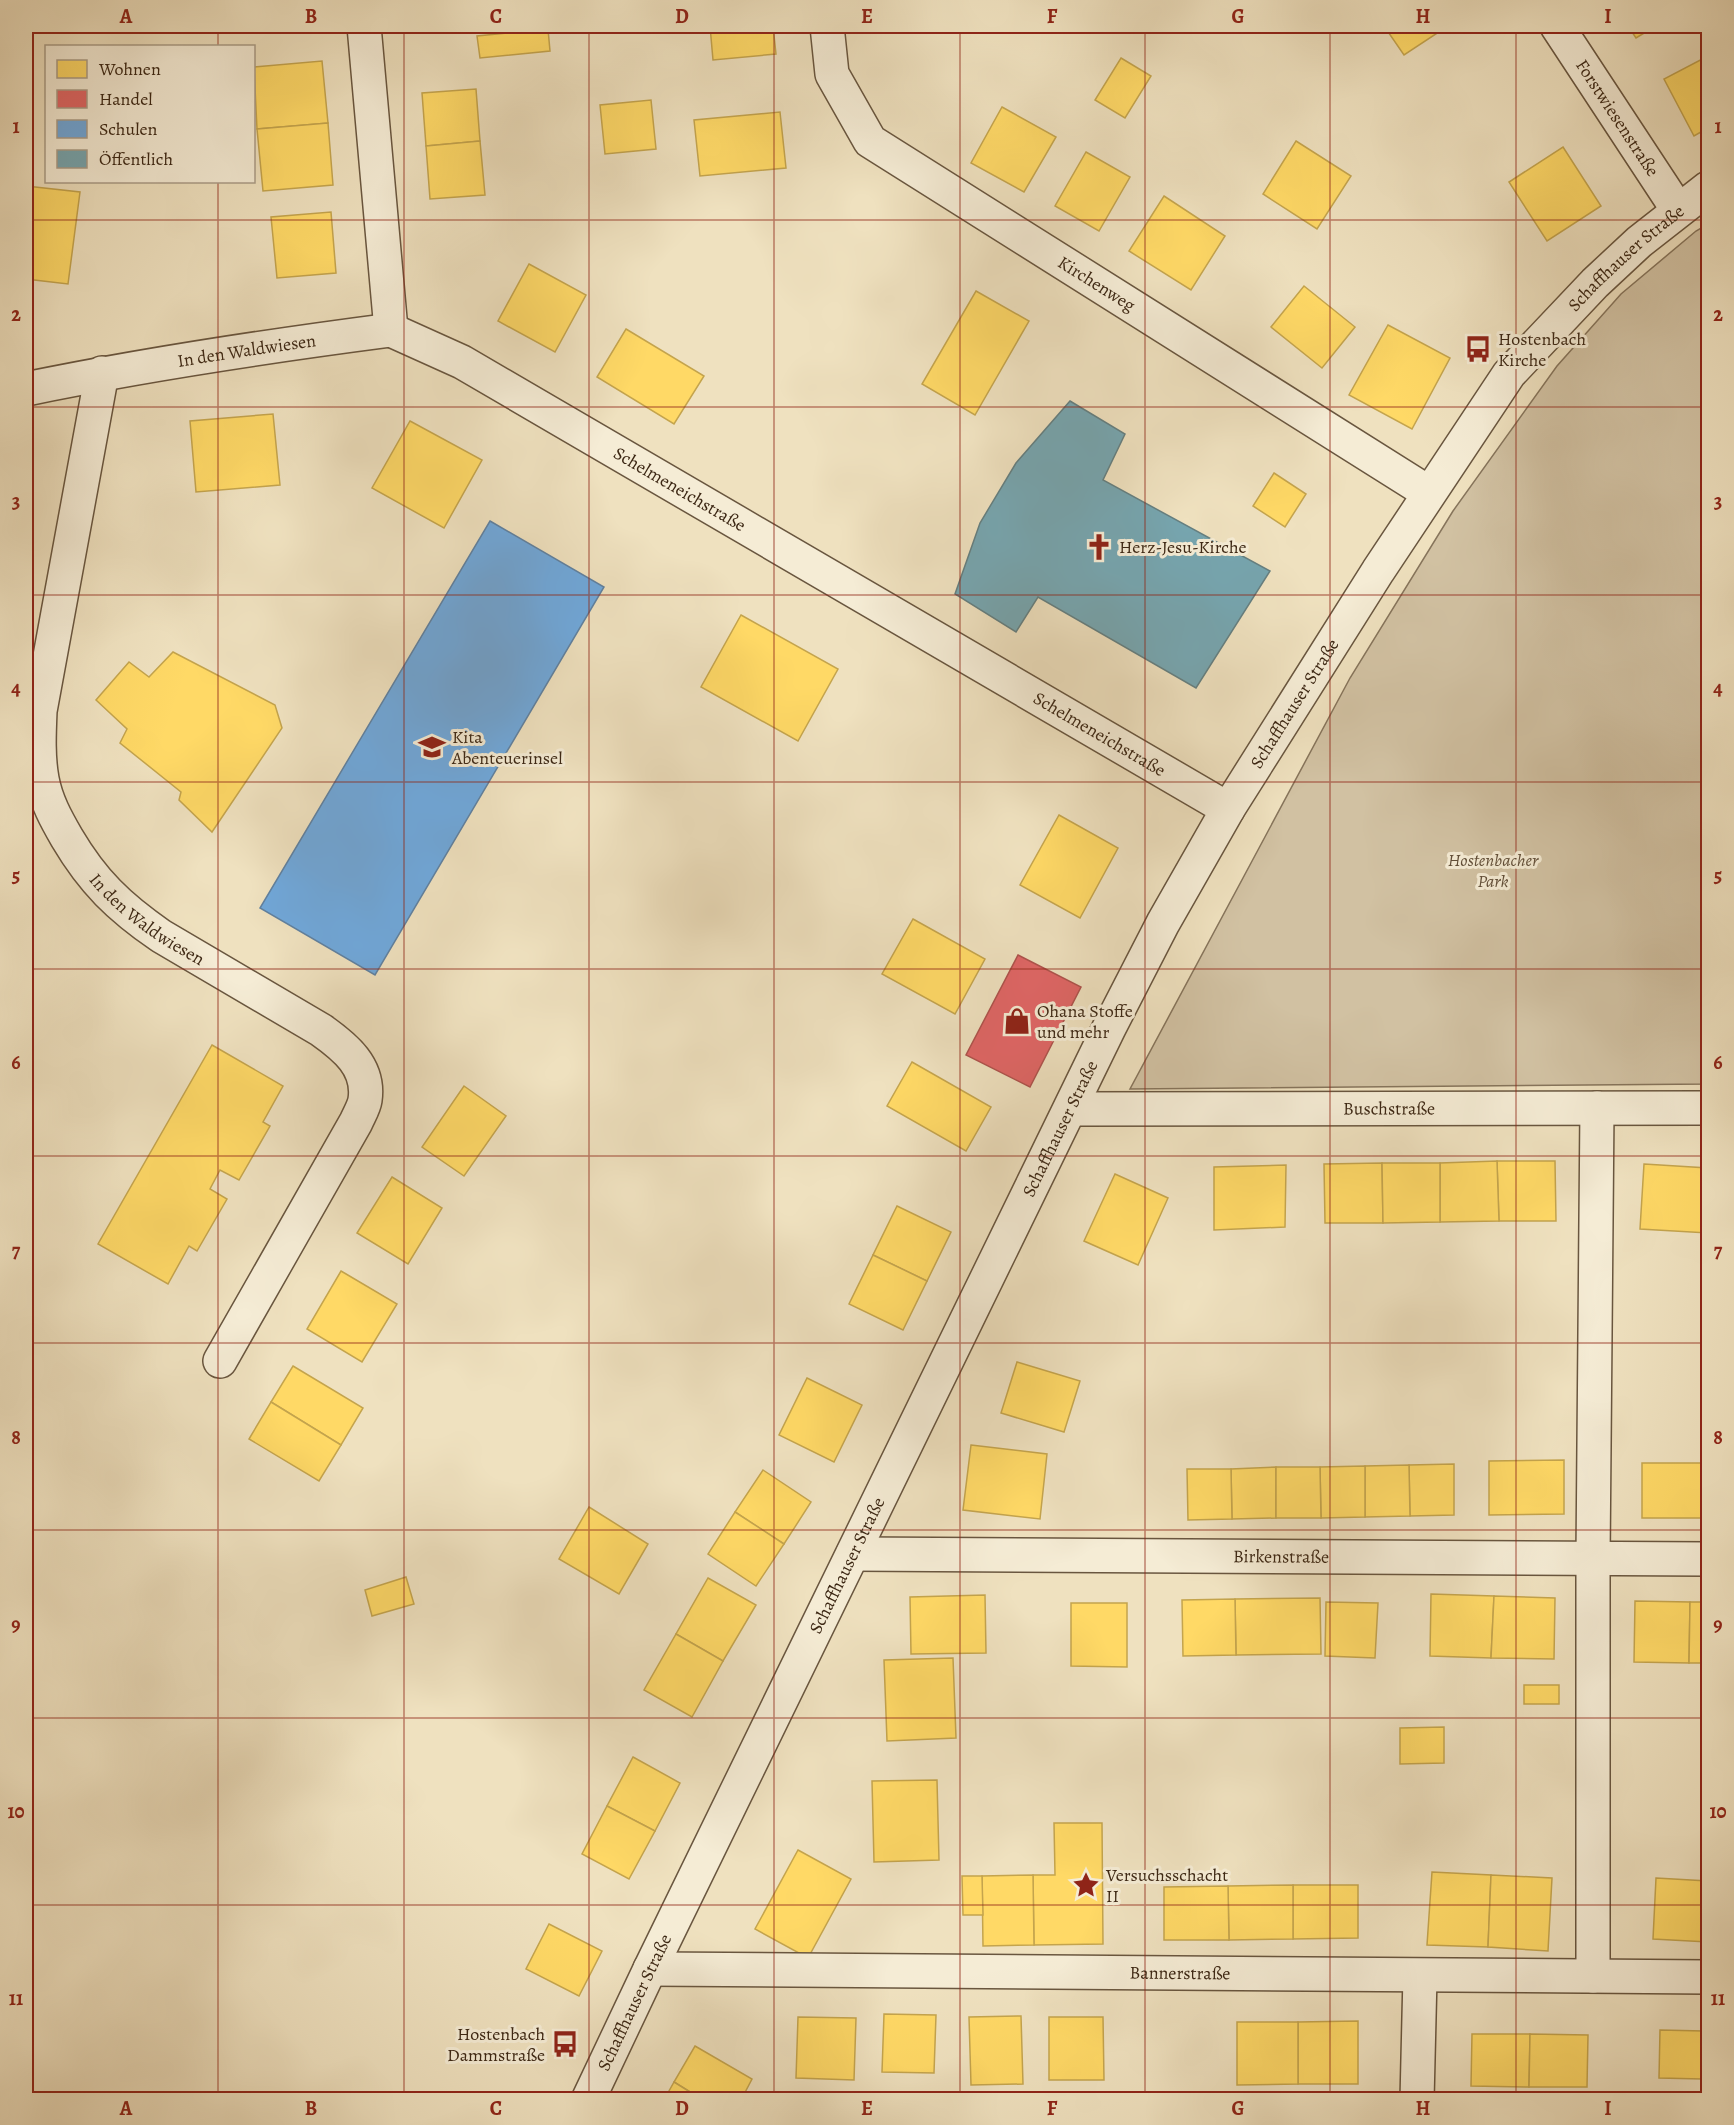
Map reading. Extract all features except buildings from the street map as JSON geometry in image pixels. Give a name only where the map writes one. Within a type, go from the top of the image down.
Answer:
[{"type":"street","points":[[364,26],[391,330]]},
{"type":"street","name":"Kirchenweg","points":[[826,26],[832,74],[870,141],[1429,493]]},
{"type":"street","name":"Forstwiesenstraße","points":[[1557,26],[1678,210]]},
{"type":"street","name":"Schaffhauser Straße","points":[[588,2100],[1109,1028],[1163,923],[1228,809],[1429,493],[1509,374],[1594,283],[1639,242],[1708,188]]},
{"type":"street","name":"In den Waldwiesen","points":[[26,389],[102,373],[247,348],[391,330]]},
{"type":"street","name":"Schelmeneichstraße","points":[[391,330],[462,362],[1228,809]]},
{"type":"street","name":"In den Waldwiesen","points":[[102,373],[40,711],[39,745],[46,797],[57,822],[74,850],[111,898],[161,936],[341,1044],[355,1058],[364,1077],[365,1100],[356,1122],[220,1361]]},
{"type":"street","points":[[1593,1976],[1593,1558],[1597,1108]]},
{"type":"street","name":"Buschstraße","points":[[1071,1109],[1708,1108]]},
{"type":"street","name":"Birkenstraße","points":[[853,1554],[1708,1559]]},
{"type":"street","name":"Bannerstraße","points":[[650,1969],[1708,1977]]},
{"type":"street","points":[[1417,2100],[1420,1976]]},
{"type":"green space","name":"Hostenbacher Park","points":[[1708,224],[1708,1084],[1130,1089],[1350,678],[1453,511],[1557,366],[1621,294],[1696,231]]},
{"type":"place","name":"Hostenbach Kirche","points":[[1478,349]]},
{"type":"place","name":"Herz-Jesu-Kirche","points":[[1099,547]]},
{"type":"place","name":"Kita Abenteuerinsel","points":[[432,747]]},
{"type":"place","name":"Ohana Stoffe und mehr","points":[[1017,1021]]},
{"type":"place","name":"Versuchsschacht II","points":[[1086,1885]]},
{"type":"place","name":"Hostenbach Dammstraße","points":[[565,2044]]}]
